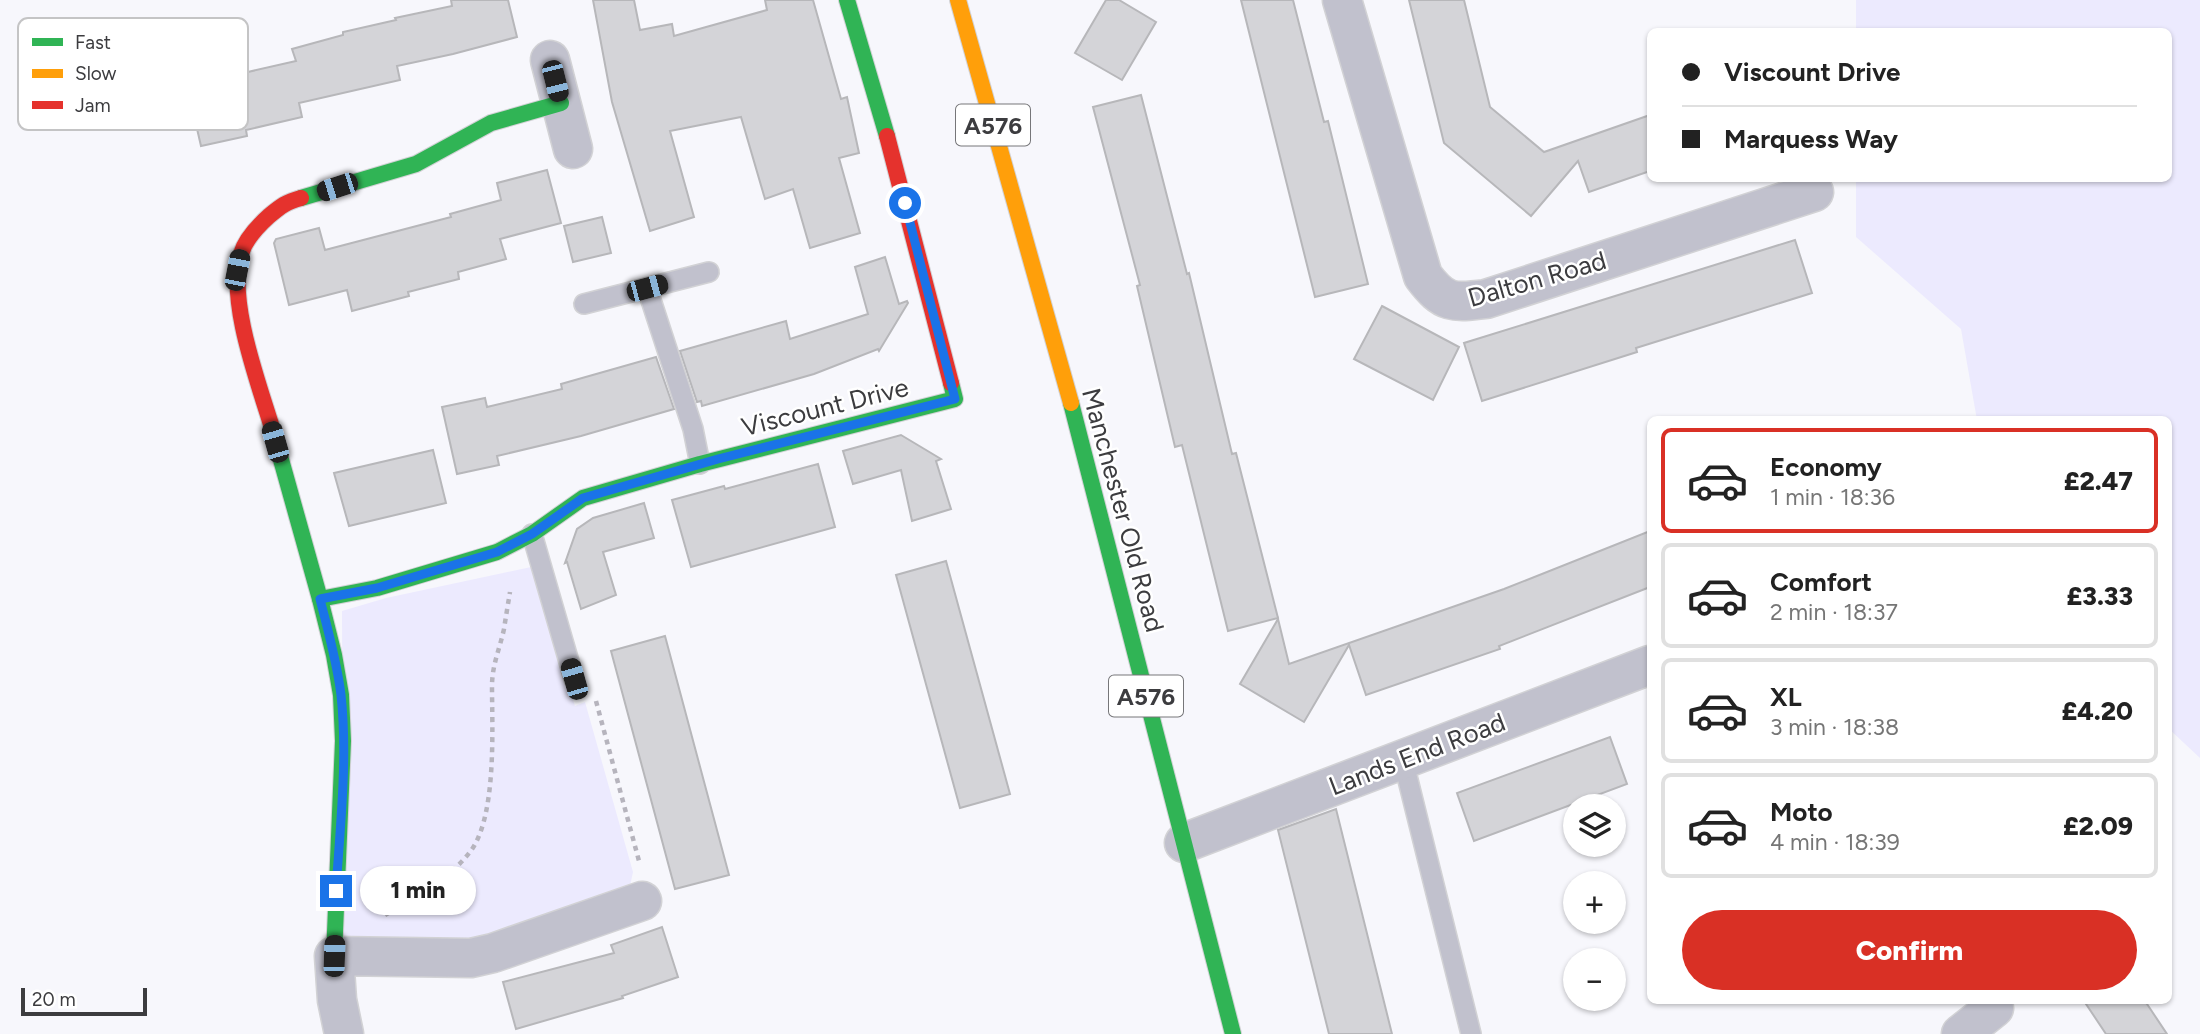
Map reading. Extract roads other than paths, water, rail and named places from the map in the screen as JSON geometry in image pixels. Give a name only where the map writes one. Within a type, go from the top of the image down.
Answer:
[{"type":"street","name":"Viscount Drive","points":[[320,599],[377,588],[497,552],[532,534],[583,498],[700,464],[955,399],[899,179],[847,0]]},
{"type":"street","name":"Manchester Old Road","points":[[958,0],[1071,403],[1233,1034]]},
{"type":"street","name":"Dalton Road","points":[[1342,0],[1423,276],[1436,293],[1457,303],[1486,299],[1814,192]]},
{"type":"street","points":[[550,60],[573,149]]},
{"type":"street","points":[[344,1034],[337,1000],[334,956],[343,741],[341,695],[320,599],[239,306],[236,288],[241,252],[260,224],[286,202],[416,164],[491,122],[561,103]]},
{"type":"street","name":"Lands End Road","points":[[1184,844],[1647,666]]},
{"type":"street","points":[[334,956],[471,958],[493,953],[642,901]]},
{"type":"street","points":[[1961,1034],[1998,1014]]},
{"type":"lane","points":[[584,304],[709,272]]},
{"type":"lane","points":[[647,288],[692,429],[700,464]]},
{"type":"lane","points":[[532,534],[574,679]]},
{"type":"lane","points":[[1403,760],[1471,1034]]}]
